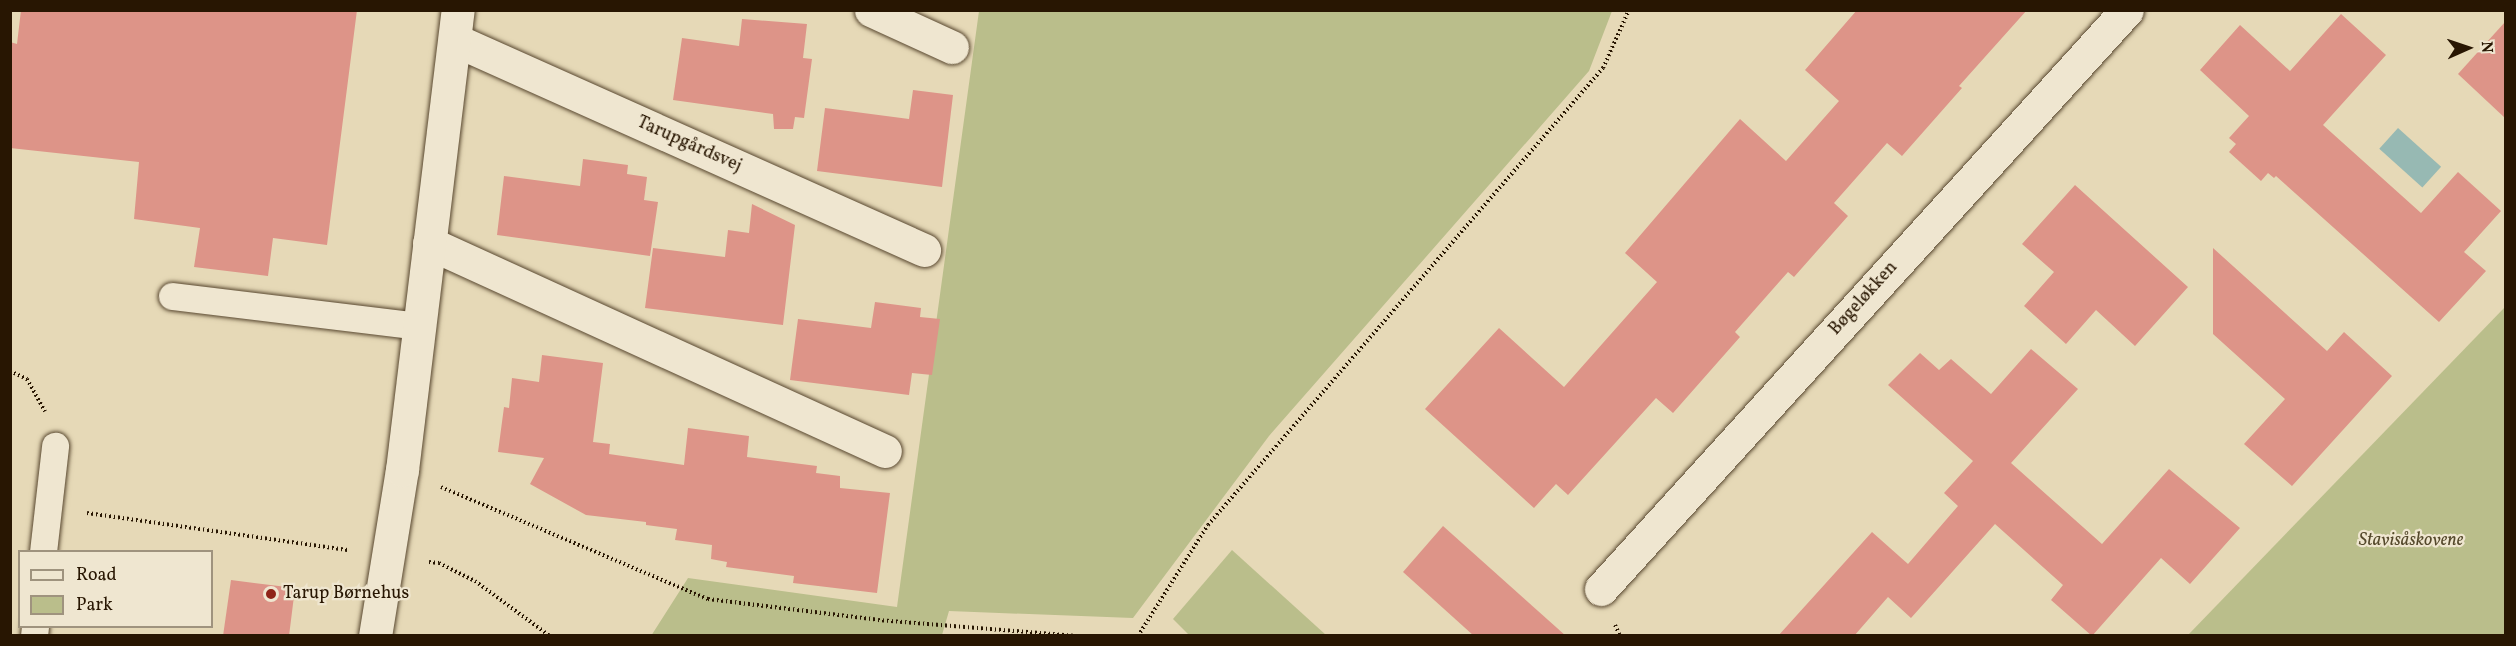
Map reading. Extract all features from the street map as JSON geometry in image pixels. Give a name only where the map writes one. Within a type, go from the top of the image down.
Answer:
[{"type":"street","points":[[870,10],[952,47]]},
{"type":"street","name":"Bøgeløkken","points":[[1600,589],[2127,10]]},
{"type":"street","name":"Tarupgårdsvej","points":[[375,636],[402,470],[456,25],[924,250]]},
{"type":"street","points":[[429,243],[885,451]]},
{"type":"lane","points":[[172,296],[419,326]]},
{"type":"lane","points":[[43,550],[55,446]]},
{"type":"path","points":[[1138,636],[1208,525],[1603,68],[1629,10]]},
{"type":"path","points":[[10,371],[27,379],[32,387],[46,412],[55,446]]},
{"type":"path","points":[[402,470],[708,598],[878,620],[1079,636]]},
{"type":"path","points":[[48,507],[439,563],[475,581],[550,636]]},
{"type":"green space","points":[[979,11],[1612,11],[1589,71],[1269,436],[1133,618],[949,611],[942,635],[651,636],[688,578],[897,607]]},
{"type":"green space","name":"Stavisåskovene","points":[[2505,307],[2505,635],[2188,635]]},
{"type":"green space","points":[[1232,550],[1326,635],[1189,635],[1173,619]]},
{"type":"water","points":[[2398,128],[2441,167],[2422,188],[2379,149]]},
{"type":"building","points":[[21,10],[357,10],[327,245],[273,238],[268,276],[194,267],[200,228],[134,219],[139,162],[10,148],[10,42],[17,44]]},
{"type":"building","points":[[1857,10],[2027,10],[1959,86],[1962,88],[1902,156],[1887,143],[1834,203],[1848,216],[1794,277],[1788,272],[1735,332],[1740,337],[1673,413],[1656,398],[1568,495],[1556,484],[1534,508],[1425,409],[1499,328],[1564,387],[1657,282],[1625,253],[1740,119],[1786,161],[1839,101],[1805,70]]},
{"type":"building","points":[[2341,14],[2386,55],[2323,125],[2421,213],[2458,172],[2501,211],[2464,252],[2486,271],[2439,322],[2276,176],[2274,178],[2268,173],[2261,181],[2229,152],[2236,144],[2229,138],[2249,116],[2200,70],[2240,25],[2290,71]]},
{"type":"building","points":[[742,19],[807,24],[803,58],[812,59],[804,118],[795,117],[793,129],[774,129],[773,114],[673,100],[682,38],[739,46]]},
{"type":"building","points":[[2505,22],[2505,118],[2458,74]]},
{"type":"building","points":[[913,90],[953,95],[942,187],[817,171],[825,108],[909,119]]},
{"type":"building","points":[[583,159],[628,165],[627,174],[647,177],[644,200],[658,202],[650,256],[497,235],[504,176],[580,186]]},
{"type":"building","points":[[2075,185],[2188,287],[2135,346],[2096,310],[2066,344],[2024,306],[2054,272],[2022,244]]},
{"type":"building","points":[[752,204],[795,225],[783,325],[645,308],[653,248],[725,257],[728,230],[749,233]]},
{"type":"building","points":[[2213,248],[2327,351],[2344,332],[2392,376],[2292,486],[2244,444],[2285,399],[2213,334]]},
{"type":"building","points":[[875,302],[921,308],[920,317],[940,319],[932,375],[912,373],[909,395],[790,380],[798,319],[871,328]]},
{"type":"building","points":[[2031,349],[2078,389],[2011,463],[2102,544],[2169,469],[2240,528],[2190,584],[2161,558],[2092,636],[2051,600],[2063,585],[1995,524],[1911,618],[1888,597],[1854,636],[1778,636],[1872,532],[1908,564],[1958,506],[1944,493],[1973,461],[1888,385],[1920,353],[1939,370],[1951,359],[1991,394]]},
{"type":"building","points":[[542,355],[603,363],[593,442],[610,444],[609,454],[684,465],[688,428],[749,436],[747,457],[817,466],[816,473],[840,476],[840,488],[890,493],[877,593],[793,583],[794,576],[726,567],[727,562],[711,559],[712,545],[675,540],[677,529],[646,525],[646,522],[586,515],[530,484],[544,458],[498,452],[504,407],[509,408],[512,378],[539,382]]},
{"type":"building","points":[[1443,526],[1566,636],[1474,636],[1403,572]]},
{"type":"building","points":[[231,580],[295,588],[289,636],[223,636]]},
{"type":"place","name":"Tarup Børnehus","points":[[271,594]]}]
